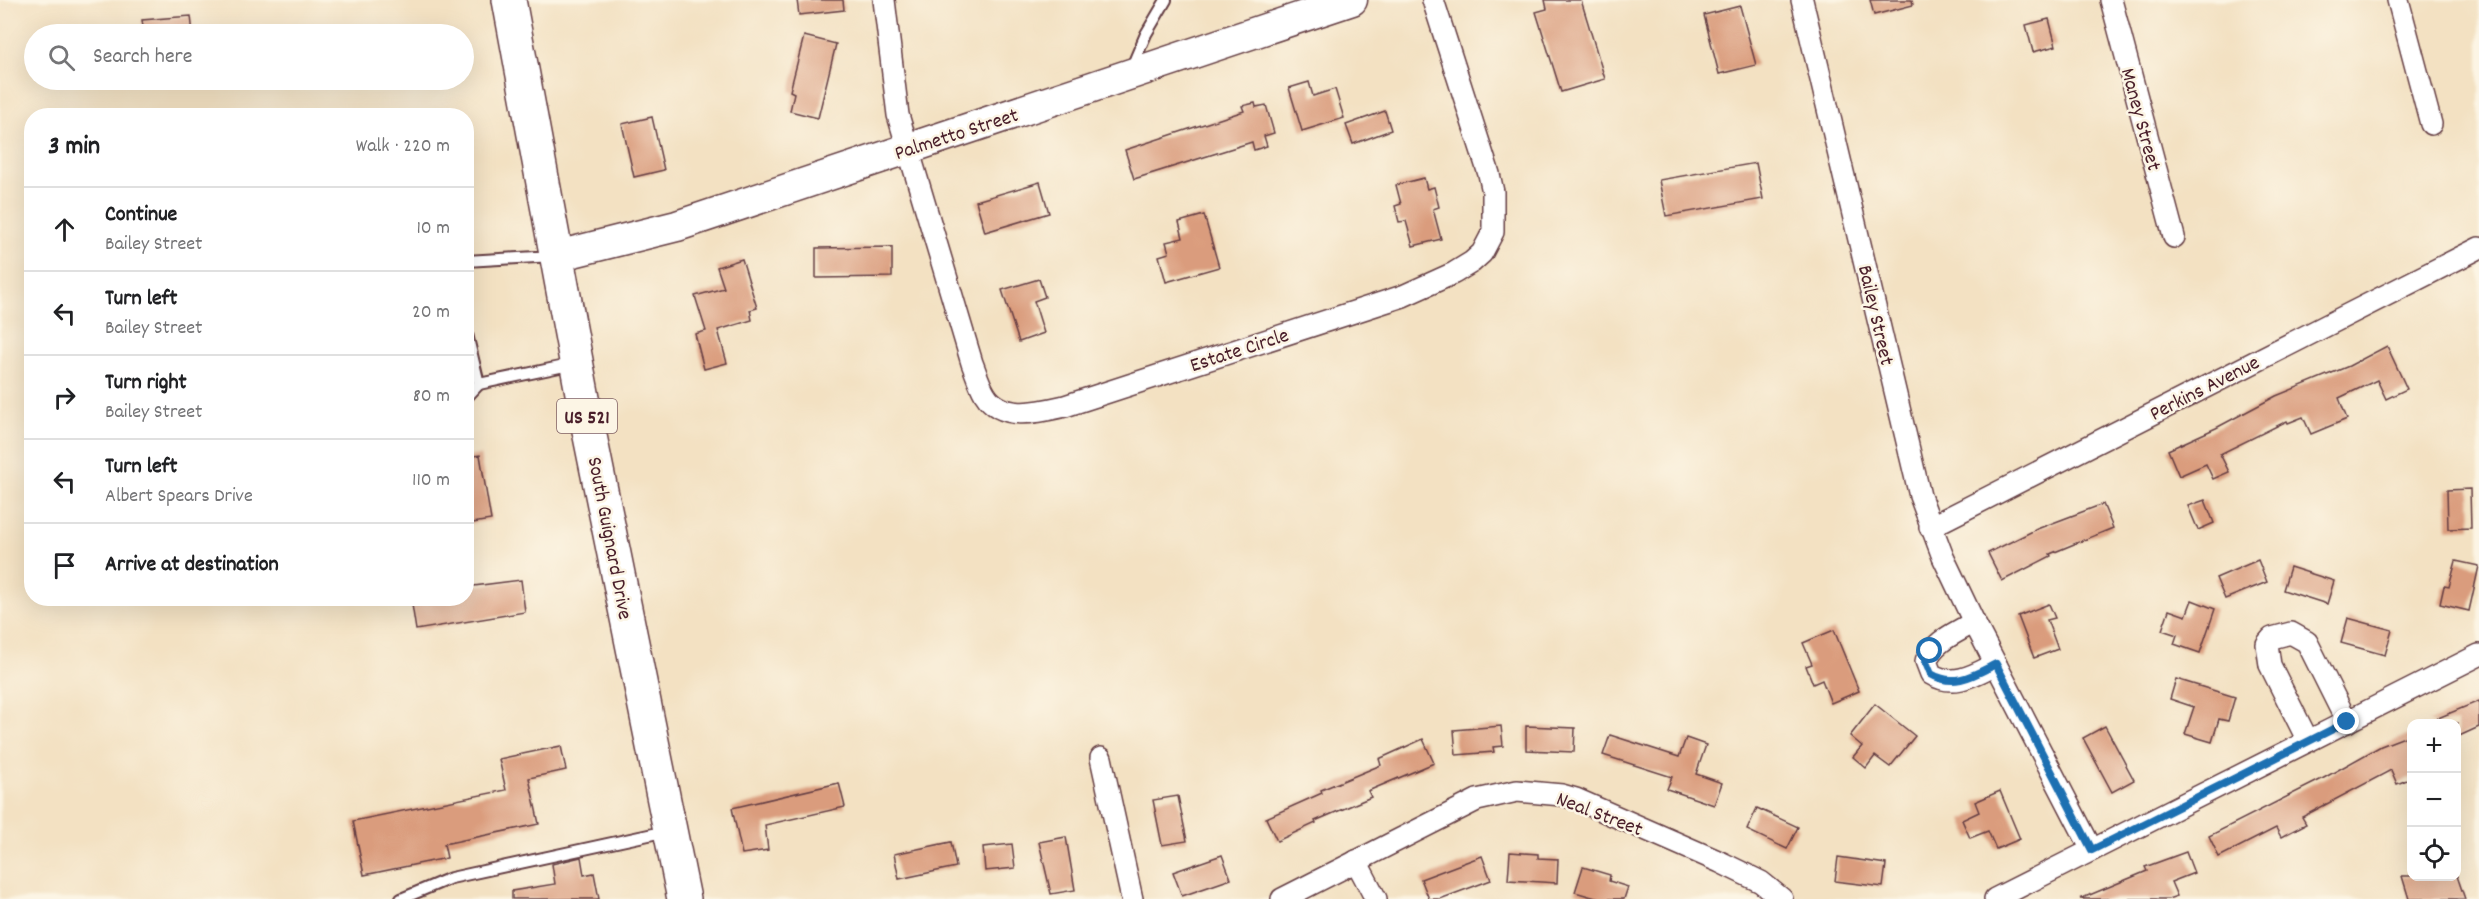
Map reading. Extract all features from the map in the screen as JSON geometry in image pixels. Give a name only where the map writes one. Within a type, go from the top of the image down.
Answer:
[{"type":"highway","name":"South Guignard Drive","points":[[508,0],[577,363],[684,899]]},
{"type":"street","name":"Estate Circle","points":[[884,0],[898,115],[972,363],[986,397],[997,405],[1023,414],[1065,406],[1403,296],[1454,273],[1482,253],[1493,232],[1493,192],[1433,0]]},
{"type":"street","name":"Palmetto Street","points":[[557,256],[677,226],[1352,0]]},
{"type":"street","name":"Bailey Street","points":[[1802,0],[1930,527],[1974,622],[2092,850]]},
{"type":"street","name":"Maney Street","points":[[2111,0],[2174,237]]},
{"type":"street","points":[[2398,0],[2431,124]]},
{"type":"street","name":"Perkins Avenue","points":[[1930,527],[2479,248]]},
{"type":"street","points":[[1974,622],[1937,644],[1930,651],[1926,662],[1931,674],[1945,681],[1958,680],[1996,664]]},
{"type":"street","points":[[2308,741],[2270,665],[2267,644],[2272,638],[2291,633],[2307,642],[2347,722]]},
{"type":"street","points":[[1995,899],[2479,655]]},
{"type":"street","points":[[1101,758],[1132,899]]},
{"type":"street","name":"Neal Street","points":[[1282,899],[1478,800],[1505,792],[1528,791],[1576,799],[1720,862],[1761,882],[1782,899]]},
{"type":"street","points":[[1356,861],[1376,899]]},
{"type":"lane","points":[[1129,75],[1146,34],[1166,0]]},
{"type":"lane","points":[[474,261],[557,256]]},
{"type":"lane","points":[[474,363],[479,384]]},
{"type":"lane","points":[[474,389],[479,384],[577,363]]},
{"type":"lane","points":[[401,899],[451,878],[671,831]]},
{"type":"building","points":[[797,0],[843,0],[844,10],[799,15]]},
{"type":"building","points":[[1545,0],[1581,0],[1605,79],[1561,92],[1536,12],[1547,9]]},
{"type":"building","points":[[1870,0],[1912,0],[1913,5],[1874,15]]},
{"type":"building","points":[[1740,6],[1756,65],[1719,74],[1704,15]]},
{"type":"building","points":[[191,16],[192,24],[143,24],[142,20]]},
{"type":"building","points":[[2049,19],[2056,46],[2033,52],[2026,25]]},
{"type":"building","points":[[804,36],[836,44],[818,118],[790,111],[794,93],[790,91]]},
{"type":"building","points":[[1309,82],[1313,96],[1335,89],[1344,118],[1302,131],[1289,88]]},
{"type":"building","points":[[1255,103],[1256,107],[1266,105],[1274,133],[1264,136],[1267,146],[1254,150],[1252,142],[1134,179],[1125,150],[1244,111],[1242,106]]},
{"type":"building","points":[[1385,111],[1391,130],[1353,144],[1346,125]]},
{"type":"building","points":[[652,117],[664,170],[634,177],[622,124]]},
{"type":"building","points":[[1756,163],[1763,199],[1666,216],[1659,180]]},
{"type":"building","points":[[1424,178],[1427,189],[1434,187],[1439,207],[1433,209],[1441,239],[1413,246],[1406,221],[1399,222],[1395,206],[1401,204],[1396,185]]},
{"type":"building","points":[[1040,182],[1049,213],[985,232],[976,201]]},
{"type":"building","points":[[1204,215],[1219,267],[1166,282],[1159,256],[1169,253],[1166,242],[1183,238],[1179,222]]},
{"type":"building","points":[[892,247],[892,277],[816,278],[816,248]]},
{"type":"building","points":[[742,259],[757,308],[750,310],[752,320],[718,330],[727,363],[704,369],[695,334],[706,331],[695,296],[724,288],[717,267]]},
{"type":"building","points":[[1039,279],[1045,297],[1034,301],[1044,333],[1019,342],[1002,290]]},
{"type":"building","points":[[2387,346],[2407,389],[2386,399],[2377,380],[2339,398],[2347,419],[2311,434],[2303,417],[2288,423],[2287,421],[2220,454],[2229,472],[2213,479],[2206,464],[2179,476],[2168,450],[2276,396],[2349,366]]},
{"type":"building","points":[[480,455],[491,520],[474,523],[474,456]]},
{"type":"building","points":[[2470,489],[2471,528],[2448,529],[2447,490]]},
{"type":"building","points":[[2205,500],[2214,523],[2198,530],[2188,506]]},
{"type":"building","points":[[2103,504],[2113,528],[2050,554],[2051,556],[2002,581],[1988,553],[2037,529]]},
{"type":"building","points":[[2258,560],[2267,582],[2225,599],[2216,578]]},
{"type":"building","points":[[2456,561],[2479,566],[2469,611],[2440,604],[2444,586],[2449,587]]},
{"type":"building","points":[[2290,567],[2334,581],[2327,604],[2283,590]]},
{"type":"building","points":[[521,580],[525,612],[416,630],[412,606],[474,606],[474,586]]},
{"type":"building","points":[[2192,600],[2215,609],[2200,653],[2174,644],[2177,635],[2162,630],[2169,610],[2186,616]]},
{"type":"building","points":[[2049,604],[2055,618],[2047,620],[2058,649],[2034,658],[2018,616]]},
{"type":"building","points":[[2348,618],[2392,630],[2385,655],[2341,643]]},
{"type":"building","points":[[1834,630],[1859,691],[1831,703],[1822,680],[1813,684],[1806,666],[1812,664],[1803,643]]},
{"type":"building","points":[[2176,679],[2235,697],[2228,721],[2219,719],[2212,742],[2185,734],[2194,707],[2170,699]]},
{"type":"building","points":[[2479,701],[2479,727],[2461,735],[2461,719],[2436,719]]},
{"type":"building","points":[[1875,704],[1915,736],[1890,767],[1875,756],[1866,768],[1853,757],[1862,746],[1850,736]]},
{"type":"building","points":[[1501,726],[1503,746],[1493,747],[1494,752],[1456,755],[1454,730]]},
{"type":"building","points":[[1526,726],[1575,728],[1574,752],[1526,750]]},
{"type":"building","points":[[2105,726],[2134,780],[2112,792],[2083,738]]},
{"type":"building","points":[[1610,735],[1679,757],[1686,738],[1706,745],[1696,774],[1722,783],[1714,805],[1667,789],[1672,777],[1603,755]]},
{"type":"building","points":[[2407,736],[2407,780],[2397,784],[2391,770],[2302,817],[2306,824],[2281,837],[2276,828],[2219,857],[2209,836],[2322,779],[2381,746]]},
{"type":"building","points":[[1423,739],[1434,763],[1368,791],[1371,797],[1315,821],[1316,823],[1277,841],[1266,818],[1322,793],[1321,790],[1381,765],[1379,759]]},
{"type":"building","points":[[561,746],[566,770],[529,778],[539,824],[444,844],[447,858],[364,875],[353,821],[506,790],[499,759]]},
{"type":"building","points":[[839,783],[845,807],[765,825],[768,850],[742,854],[732,808]]},
{"type":"building","points":[[2000,791],[2020,839],[1996,849],[1988,831],[1970,838],[1962,820],[1979,812],[1975,802]]},
{"type":"building","points":[[1178,796],[1187,841],[1162,845],[1153,800]]},
{"type":"building","points":[[1757,808],[1798,827],[1787,849],[1747,830]]},
{"type":"building","points":[[1066,837],[1075,890],[1051,894],[1039,842]]},
{"type":"building","points":[[951,842],[956,867],[899,879],[894,854]]},
{"type":"building","points":[[1012,844],[1015,868],[985,871],[983,847]]},
{"type":"building","points":[[1510,852],[1538,854],[1538,858],[1558,859],[1557,883],[1508,880]]},
{"type":"building","points":[[2186,852],[2194,873],[2171,882],[2177,896],[2168,899],[2080,899],[2147,871],[2145,867]]},
{"type":"building","points":[[1222,855],[1231,879],[1182,896],[1173,872]]},
{"type":"building","points":[[1482,856],[1491,880],[1440,899],[1429,899],[1421,879]]},
{"type":"building","points":[[581,857],[584,875],[594,873],[599,899],[512,899],[512,891],[555,884],[552,864]]},
{"type":"building","points":[[1838,857],[1886,864],[1883,887],[1835,881]]},
{"type":"building","points":[[1583,867],[1610,875],[1609,881],[1628,887],[1624,899],[1599,899],[1575,892]]},
{"type":"building","points":[[2402,876],[2407,876],[2407,881],[2459,881],[2465,899],[2409,899]]},
{"type":"route","points":[[1930,651],[1926,662],[1931,674],[1945,681],[1971,676],[1996,664],[2092,850],[2347,722]]}]
